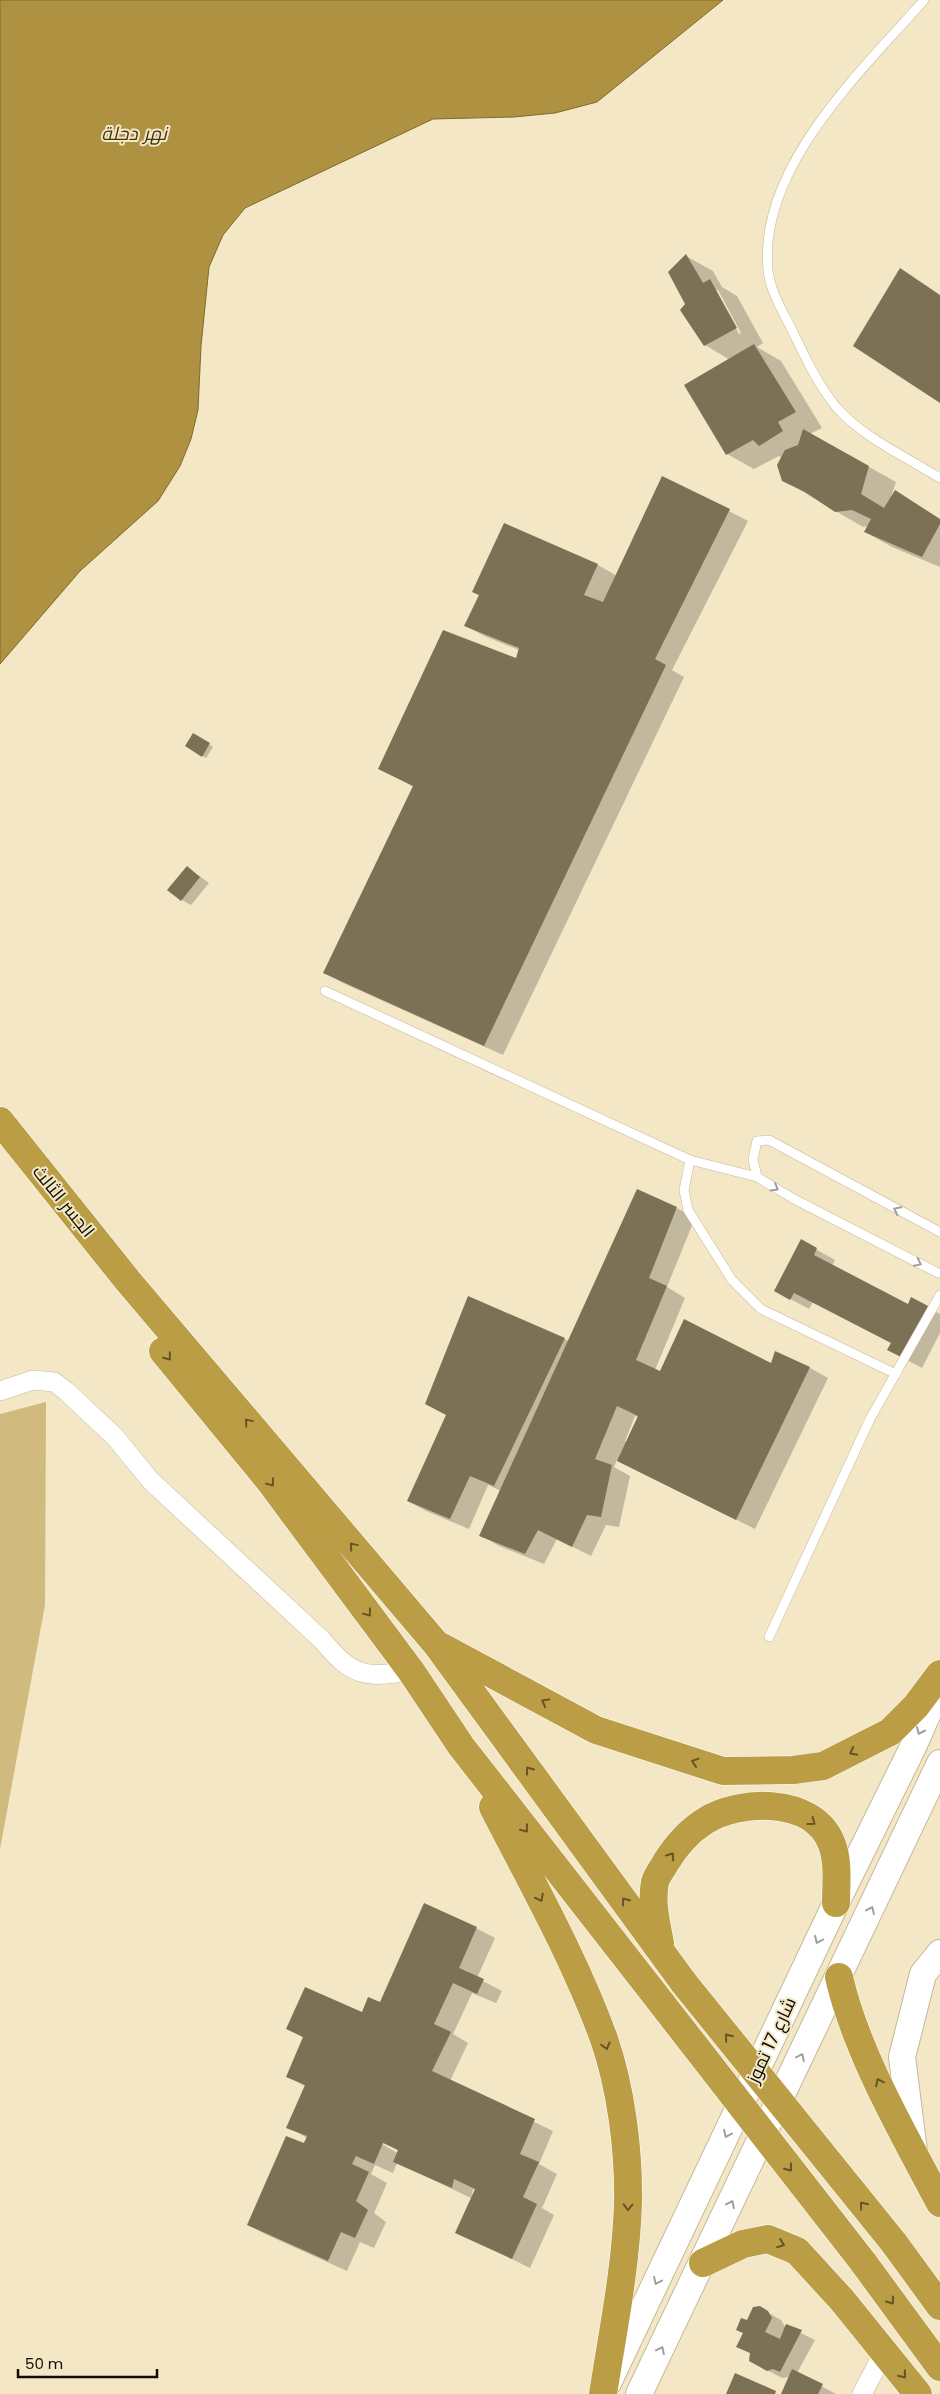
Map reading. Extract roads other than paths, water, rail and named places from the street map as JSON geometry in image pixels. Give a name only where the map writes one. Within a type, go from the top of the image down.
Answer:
[{"type":"highway","name":"الجسر الثالث","points":[[0,1121],[122,1287]]},
{"type":"highway","name":"الجسر الثالث","points":[[0,1148],[122,1287]]},
{"type":"highway","points":[[122,1287],[436,1645],[684,1983],[894,2242],[940,2306]]},
{"type":"highway","points":[[122,1287],[411,1671],[461,1746],[863,2262],[940,2367]]},
{"type":"highway","points":[[436,1645],[596,1730],[723,1771],[793,1770],[823,1766],[890,1732],[916,1706],[940,1674]]},
{"type":"highway","points":[[461,1746],[573,1965],[604,2040],[615,2083],[625,2132],[628,2201],[625,2259],[603,2394]]},
{"type":"highway","points":[[662,1951],[653,1911],[656,1881],[671,1854],[689,1833],[707,1820],[725,1812],[744,1807],[790,1809],[816,1823],[830,1841],[837,1864],[836,1903]]},
{"type":"highway","points":[[839,1977],[844,2000],[864,2051],[940,2203]]},
{"type":"highway","points":[[703,2263],[743,2244],[768,2240],[797,2251],[842,2300],[918,2394]]},
{"type":"main road","name":"شارع 17 تموز","points":[[603,2394],[836,1903],[913,1747],[940,1686]]},
{"type":"main road","name":"شارع 17 تموز","points":[[639,2394],[940,1763]]},
{"type":"main road","points":[[914,2153],[902,2057],[922,1974],[940,1953]]},
{"type":"street","points":[[0,1391],[33,1380],[54,1382],[66,1390],[115,1437],[151,1481],[322,1640],[347,1667],[362,1674],[381,1676],[411,1671]]},
{"type":"street","points":[[862,2394],[884,2352]]},
{"type":"lane","points":[[924,0],[826,113],[792,163],[770,220],[768,271],[776,297],[811,369],[837,407],[864,430],[940,478]]},
{"type":"lane","points":[[325,991],[690,1160],[757,1177],[794,1199],[939,1272]]},
{"type":"lane","points":[[757,1177],[753,1159],[757,1142],[769,1140],[940,1232]]},
{"type":"lane","points":[[690,1160],[684,1190],[688,1210],[732,1280],[761,1309],[896,1374]]},
{"type":"lane","points":[[769,1637],[870,1419],[940,1295]]},
{"type":"water","name":"نهر دجلة","points":[[0,0],[723,0],[597,102],[555,113],[514,117],[433,119],[245,208],[223,235],[209,267],[201,346],[198,410],[191,439],[180,466],[158,501],[80,571],[0,664]]}]
